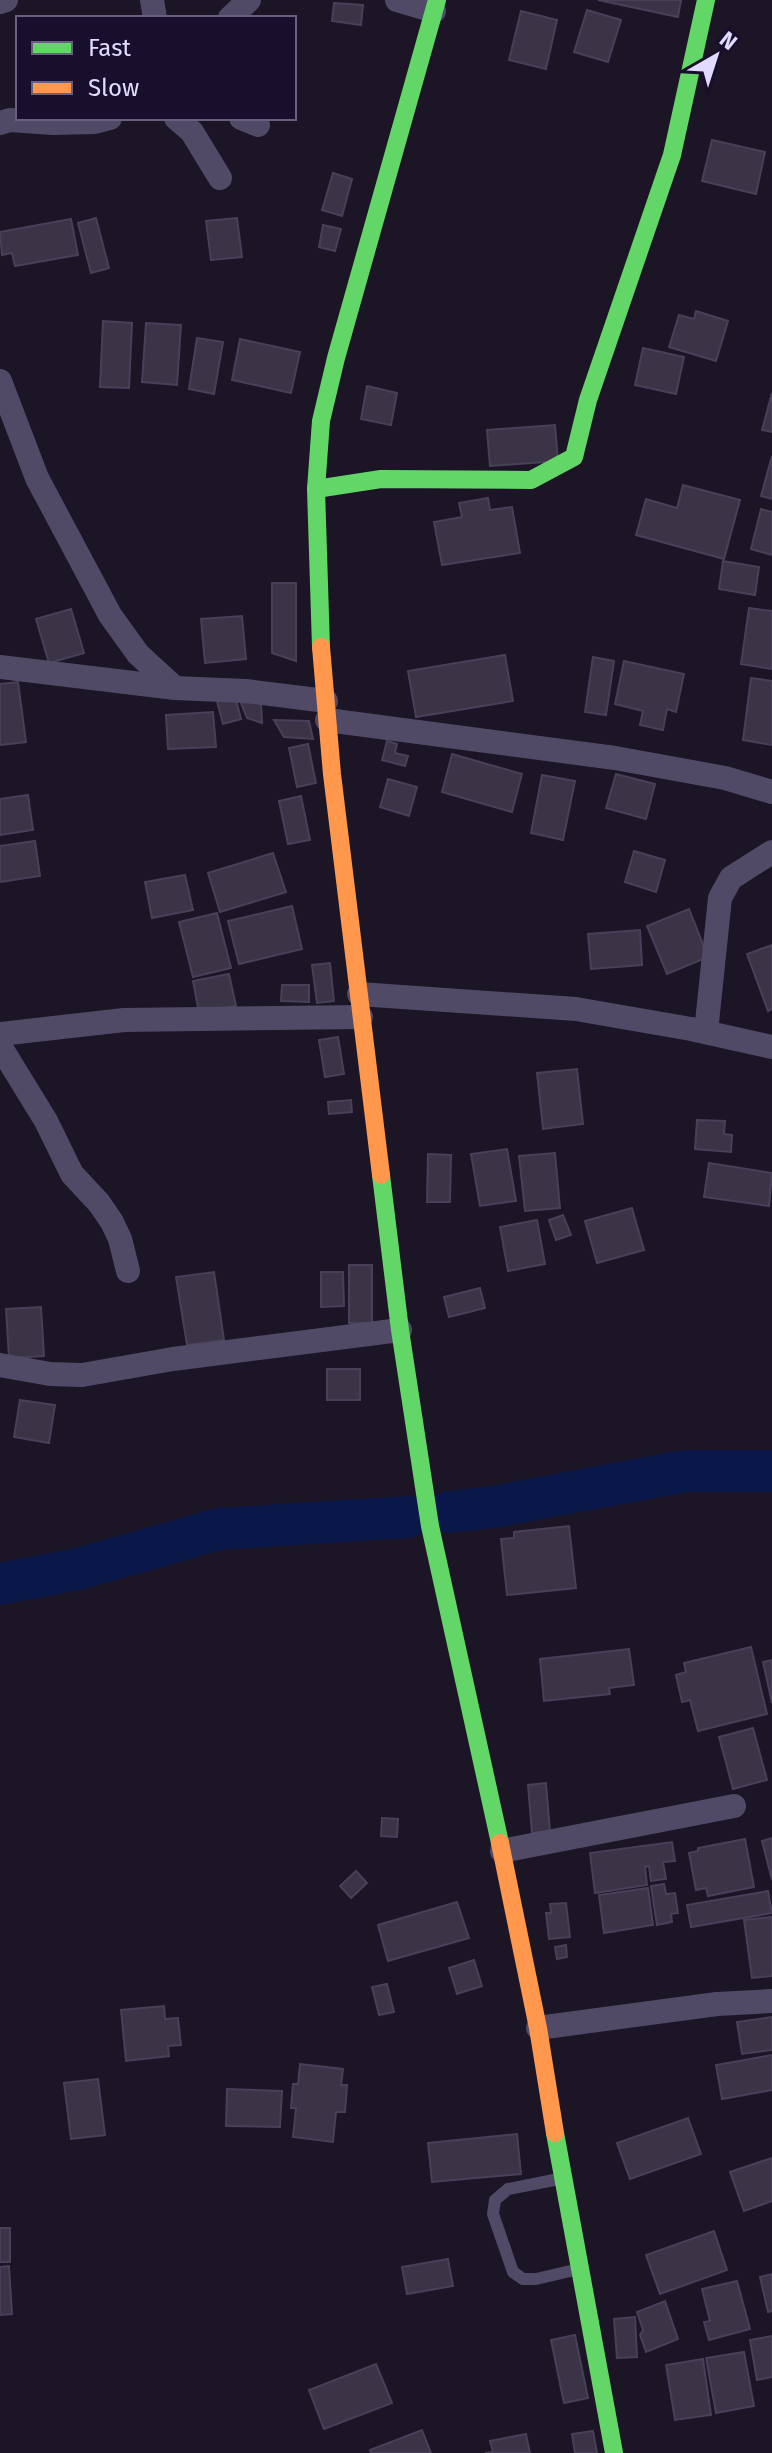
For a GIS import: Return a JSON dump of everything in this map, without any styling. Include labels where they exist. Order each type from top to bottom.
[{"type":"street","points":[[0,2],[6,0]]},
{"type":"street","points":[[232,16],[249,0]]},
{"type":"street","points":[[397,0],[436,5],[321,421],[316,489],[319,624],[360,1006],[400,1330],[430,1526],[538,2028],[614,2453]]},
{"type":"street","points":[[316,489],[381,479],[531,480],[574,457],[588,400],[672,155],[706,0]]},
{"type":"street","points":[[0,123],[10,120],[102,120]]},
{"type":"street","points":[[178,120],[192,132],[220,178]]},
{"type":"street","points":[[0,381],[37,478],[110,615],[138,654],[175,688]]},
{"type":"street","points":[[0,667],[175,688],[246,691],[327,710],[725,778],[772,792]]},
{"type":"street","points":[[706,1032],[720,898],[731,878],[772,852]]},
{"type":"street","points":[[0,1034],[124,1020],[360,1006],[576,1009],[772,1047]]},
{"type":"street","points":[[0,1046],[46,1121],[72,1174],[112,1222],[128,1271]]},
{"type":"street","points":[[0,1365],[50,1374],[82,1375],[173,1359],[400,1330]]},
{"type":"street","points":[[502,1851],[734,1806]]},
{"type":"street","points":[[538,2028],[717,2004],[772,2001]]},
{"type":"lane","points":[[563,2179],[508,2189],[495,2200],[493,2214],[513,2272],[523,2279],[536,2279],[580,2268]]},
{"type":"building","points":[[598,0],[681,0],[678,17]]},
{"type":"building","points":[[334,3],[363,5],[361,25],[332,21]]},
{"type":"building","points":[[587,10],[621,20],[608,62],[574,52]]},
{"type":"building","points":[[521,11],[557,20],[546,69],[509,60]]},
{"type":"building","points":[[712,140],[765,152],[756,194],[702,181]]},
{"type":"building","points":[[333,173],[352,179],[342,216],[322,210]]},
{"type":"building","points":[[96,218],[109,268],[91,273],[78,223]]},
{"type":"building","points":[[237,218],[242,257],[211,260],[206,221]]},
{"type":"building","points":[[71,219],[78,255],[15,266],[12,253],[2,255],[0,232]]},
{"type":"building","points":[[323,225],[341,229],[335,251],[319,247]]},
{"type":"building","points":[[696,311],[728,321],[716,361],[669,347],[679,315],[694,319]]},
{"type":"building","points":[[103,321],[132,323],[129,388],[100,387]]},
{"type":"building","points":[[146,323],[181,325],[177,385],[142,382]]},
{"type":"building","points":[[197,338],[223,342],[214,394],[189,389]]},
{"type":"building","points":[[240,339],[300,352],[291,393],[232,380]]},
{"type":"building","points":[[643,348],[684,357],[676,394],[635,385]]},
{"type":"building","points":[[367,386],[397,393],[391,425],[361,419]]},
{"type":"building","points":[[772,393],[772,432],[762,430]]},
{"type":"building","points":[[555,425],[558,461],[490,466],[487,430]]},
{"type":"building","points":[[772,456],[772,499],[761,496]]},
{"type":"building","points":[[683,485],[740,500],[724,559],[636,535],[646,499],[677,508]]},
{"type":"building","points":[[488,498],[490,510],[512,507],[520,553],[442,565],[434,522],[462,517],[459,503]]},
{"type":"building","points":[[761,509],[772,512],[772,555],[751,549]]},
{"type":"building","points":[[723,561],[759,567],[755,595],[719,589]]},
{"type":"building","points":[[272,583],[296,583],[296,661],[272,653]]},
{"type":"building","points":[[749,608],[772,611],[772,669],[741,664]]},
{"type":"building","points":[[71,609],[84,653],[49,663],[36,619]]},
{"type":"building","points":[[242,616],[246,659],[205,663],[201,619]]},
{"type":"building","points":[[505,655],[513,701],[416,717],[408,671]]},
{"type":"building","points":[[593,657],[614,661],[606,715],[585,712]]},
{"type":"building","points":[[624,661],[684,674],[676,712],[667,709],[663,730],[640,725],[643,711],[615,704]]},
{"type":"building","points":[[751,678],[772,681],[772,745],[743,740]]},
{"type":"building","points":[[18,682],[26,742],[0,745],[0,684]]},
{"type":"building","points":[[235,696],[241,719],[223,724],[217,701]]},
{"type":"building","points":[[261,702],[262,723],[247,718],[241,703]]},
{"type":"building","points":[[213,712],[216,747],[168,749],[166,715]]},
{"type":"building","points":[[274,720],[309,721],[313,739],[284,737]]},
{"type":"building","points":[[387,741],[397,744],[395,753],[408,756],[405,766],[382,760]]},
{"type":"building","points":[[308,744],[316,783],[297,787],[289,748]]},
{"type":"building","points":[[452,754],[522,774],[512,812],[442,792]]},
{"type":"building","points":[[616,774],[655,784],[646,819],[606,808]]},
{"type":"building","points":[[542,775],[575,781],[563,840],[531,833]]},
{"type":"building","points":[[388,779],[417,787],[409,816],[380,807]]},
{"type":"building","points":[[28,795],[33,830],[0,835],[0,799]]},
{"type":"building","points":[[301,796],[310,840],[288,844],[279,801]]},
{"type":"building","points":[[35,841],[40,876],[0,882],[0,846]]},
{"type":"building","points":[[634,851],[665,860],[656,892],[625,882]]},
{"type":"building","points":[[273,853],[286,892],[220,912],[208,873]]},
{"type":"building","points":[[185,875],[193,910],[152,918],[145,882]]},
{"type":"building","points":[[292,906],[302,949],[239,964],[228,921]]},
{"type":"building","points":[[689,909],[708,957],[667,974],[647,926]]},
{"type":"building","points":[[217,913],[231,968],[193,977],[179,922]]},
{"type":"building","points":[[640,930],[642,965],[591,969],[588,934]]},
{"type":"building","points":[[772,945],[772,1009],[768,1011],[747,954]]},
{"type":"building","points":[[330,963],[334,1001],[317,1003],[312,965]]},
{"type":"building","points":[[229,974],[236,1006],[199,1013],[193,981]]},
{"type":"building","points":[[282,985],[309,985],[309,1002],[281,1001]]},
{"type":"building","points":[[338,1037],[344,1074],[325,1077],[319,1040]]},
{"type":"building","points":[[577,1069],[583,1124],[543,1129],[537,1073]]},
{"type":"building","points":[[351,1100],[352,1112],[329,1114],[328,1102]]},
{"type":"building","points":[[697,1120],[725,1121],[724,1134],[732,1135],[731,1152],[695,1149]]},
{"type":"building","points":[[507,1149],[516,1201],[480,1206],[471,1154]]},
{"type":"building","points":[[555,1153],[560,1208],[525,1211],[519,1156]]},
{"type":"building","points":[[428,1154],[451,1155],[450,1202],[427,1202]]},
{"type":"building","points":[[709,1163],[772,1173],[769,1206],[704,1197]]},
{"type":"building","points":[[632,1208],[644,1250],[597,1263],[585,1221]]},
{"type":"building","points":[[563,1215],[571,1235],[556,1240],[549,1220]]},
{"type":"building","points":[[537,1220],[545,1264],[508,1271],[500,1227]]},
{"type":"building","points":[[349,1265],[372,1265],[372,1323],[349,1323]]},
{"type":"building","points":[[214,1272],[224,1340],[187,1345],[176,1277]]},
{"type":"building","points":[[321,1272],[343,1272],[344,1306],[321,1307]]},
{"type":"building","points":[[480,1288],[485,1308],[449,1317],[444,1297]]},
{"type":"building","points":[[41,1307],[44,1356],[9,1358],[6,1309]]},
{"type":"building","points":[[327,1369],[360,1369],[360,1400],[327,1400]]},
{"type":"building","points":[[20,1400],[55,1405],[49,1443],[14,1437]]},
{"type":"building","points":[[569,1526],[576,1588],[507,1595],[501,1539],[514,1538],[514,1532]]},
{"type":"building","points":[[751,1647],[767,1714],[698,1731],[690,1700],[682,1702],[676,1675],[686,1672],[684,1663]]},
{"type":"building","points":[[629,1649],[634,1685],[609,1688],[610,1694],[544,1701],[540,1659]]},
{"type":"building","points":[[772,1660],[772,1703],[763,1662]]},
{"type":"building","points":[[753,1728],[767,1780],[733,1789],[719,1737]]},
{"type":"building","points":[[546,1783],[550,1831],[532,1833],[528,1785]]},
{"type":"building","points":[[382,1818],[398,1819],[397,1837],[381,1836]]},
{"type":"building","points":[[772,1838],[772,1880],[762,1841]]},
{"type":"building","points":[[745,1839],[754,1887],[708,1896],[706,1888],[696,1890],[689,1853],[698,1851],[698,1848]]},
{"type":"building","points":[[672,1842],[675,1861],[663,1862],[666,1879],[651,1881],[649,1866],[645,1867],[647,1885],[595,1893],[590,1853]]},
{"type":"building","points":[[356,1871],[367,1883],[351,1898],[340,1886]]},
{"type":"building","points":[[664,1884],[666,1894],[675,1893],[678,1913],[671,1914],[672,1922],[657,1925],[651,1886]]},
{"type":"building","points":[[648,1888],[653,1925],[604,1933],[599,1895]]},
{"type":"building","points":[[768,1891],[772,1913],[691,1927],[687,1905]]},
{"type":"building","points":[[457,1902],[469,1938],[388,1961],[378,1925]]},
{"type":"building","points":[[566,1903],[570,1937],[549,1939],[546,1913],[551,1913],[550,1904]]},
{"type":"building","points":[[772,1917],[772,1976],[752,1978],[744,1920]]},
{"type":"building","points":[[566,1945],[567,1957],[557,1959],[555,1947]]},
{"type":"building","points":[[474,1960],[482,1986],[457,1994],[449,1968]]},
{"type":"building","points":[[387,1984],[394,2012],[379,2015],[372,1987]]},
{"type":"building","points":[[164,2006],[165,2019],[178,2018],[181,2045],[168,2046],[169,2056],[126,2061],[121,2010]]},
{"type":"building","points":[[772,2017],[772,2050],[742,2054],[737,2022]]},
{"type":"building","points":[[772,2055],[772,2090],[722,2099],[716,2065]]},
{"type":"building","points":[[300,2064],[343,2069],[341,2085],[347,2085],[345,2112],[336,2112],[333,2142],[293,2137],[296,2108],[291,2108],[293,2084],[298,2084]]},
{"type":"building","points":[[98,2079],[105,2135],[71,2139],[64,2083]]},
{"type":"building","points":[[227,2089],[282,2091],[280,2127],[226,2126]]},
{"type":"building","points":[[688,2118],[701,2154],[630,2179],[617,2143]]},
{"type":"building","points":[[517,2134],[521,2174],[432,2182],[428,2143]]},
{"type":"building","points":[[772,2158],[772,2201],[744,2211],[730,2172]]},
{"type":"building","points":[[0,2228],[10,2228],[10,2262],[0,2262]]},
{"type":"building","points":[[714,2231],[727,2270],[660,2294],[646,2255]]},
{"type":"building","points":[[448,2259],[453,2286],[407,2294],[402,2267]]},
{"type":"building","points":[[9,2266],[12,2314],[0,2315],[0,2267]]},
{"type":"building","points":[[772,2274],[772,2311],[768,2312],[760,2277]]},
{"type":"building","points":[[737,2281],[750,2329],[709,2340],[704,2322],[710,2321],[702,2289]]},
{"type":"building","points":[[665,2301],[678,2339],[646,2352],[637,2312]]},
{"type":"building","points":[[635,2317],[637,2357],[617,2358],[614,2319]]},
{"type":"building","points":[[575,2335],[588,2398],[564,2403],[551,2340]]},
{"type":"building","points":[[772,2336],[772,2377],[757,2380],[750,2340]]},
{"type":"building","points":[[744,2352],[754,2406],[716,2413],[706,2358]]},
{"type":"building","points":[[703,2359],[711,2415],[675,2420],[666,2365]]},
{"type":"building","points":[[376,2364],[392,2403],[324,2429],[309,2390]]},
{"type":"building","points":[[422,2430],[431,2453],[371,2453],[370,2450]]},
{"type":"building","points":[[593,2431],[597,2453],[575,2453],[572,2434]]},
{"type":"building","points":[[526,2434],[530,2453],[485,2453],[493,2452],[490,2441]]},
{"type":"waterway","points":[[449,1512],[493,1507],[685,1471],[772,1471]]},
{"type":"waterway","points":[[0,1584],[78,1569],[219,1529],[408,1517]]},
{"type":"traffic: fast","points":[[321,647],[316,489],[321,421],[437,0]]},
{"type":"traffic: fast","points":[[316,489],[381,479],[531,480],[574,457],[588,400],[672,155],[706,0]]},
{"type":"traffic: fast","points":[[381,1175],[400,1330],[430,1526],[500,1843]]},
{"type":"traffic: fast","points":[[555,2133],[614,2453]]},
{"type":"traffic: slow","points":[[321,647],[332,774],[381,1175]]},
{"type":"traffic: slow","points":[[500,1843],[538,2028],[555,2133]]}]
